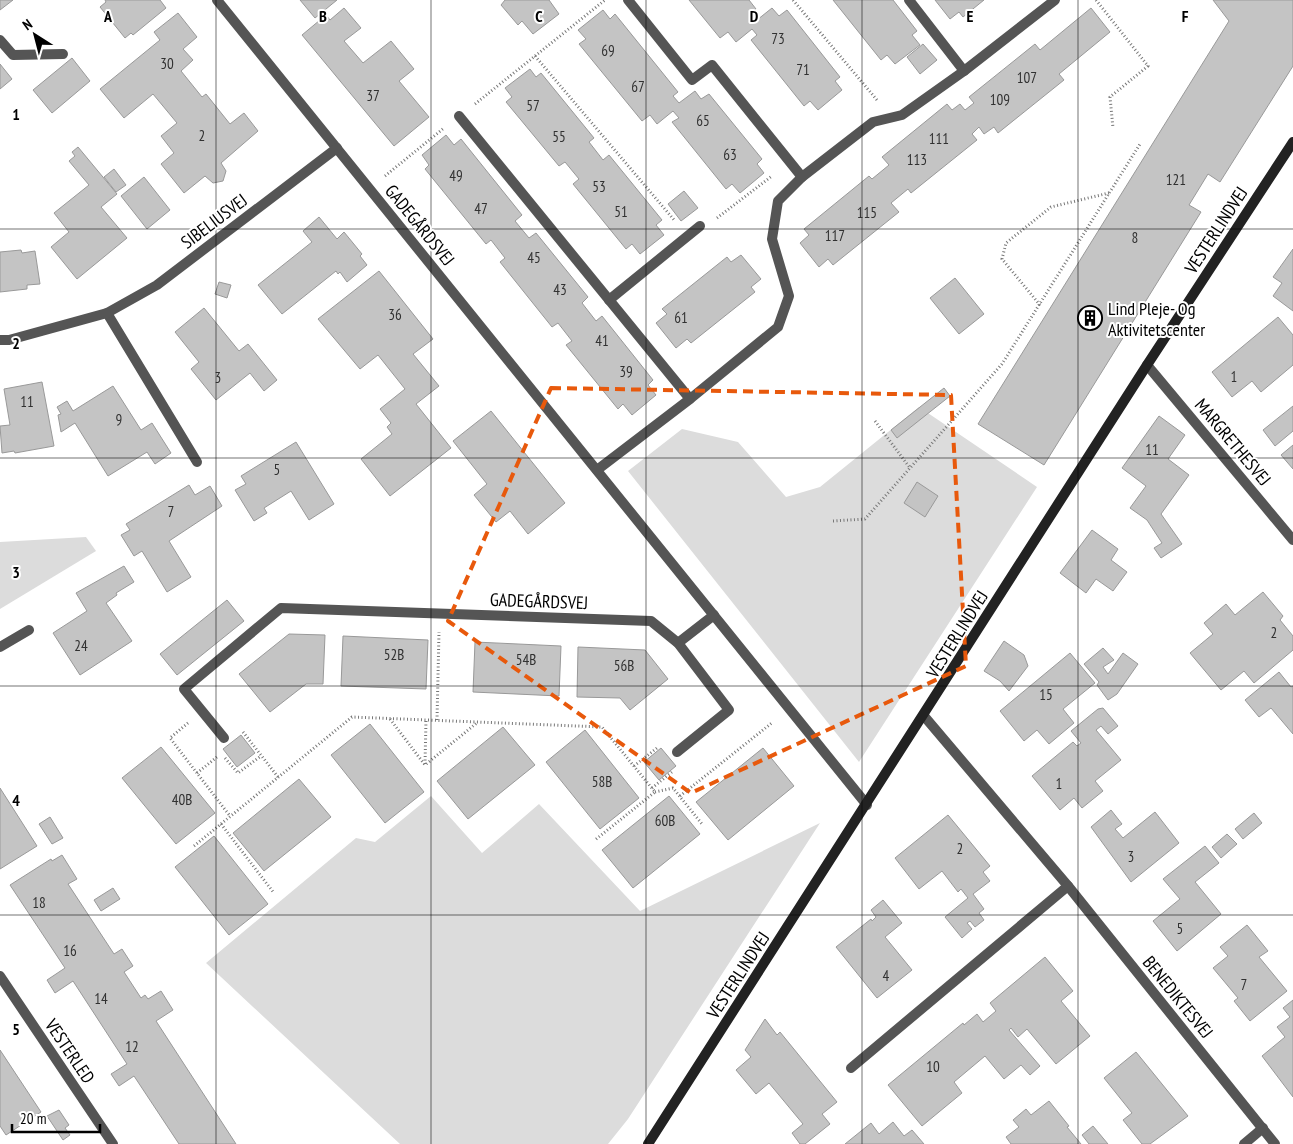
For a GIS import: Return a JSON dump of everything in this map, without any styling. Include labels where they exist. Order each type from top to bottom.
[{"type":"street","name":"GADEGÅRDSVEJ","points":[[217,0],[867,805]]},
{"type":"street","points":[[628,0],[692,80],[712,65],[802,177]]},
{"type":"street","points":[[909,0],[964,71]]},
{"type":"street","points":[[597,470],[690,399],[778,327],[789,296],[772,239],[778,201],[802,177],[873,122],[902,115],[964,71],[1055,0]]},
{"type":"street","points":[[0,40],[13,55],[63,54]]},
{"type":"street","points":[[459,116],[690,399]]},
{"type":"street","name":"VESTERLINDVEJ","points":[[648,1144],[867,805],[1147,365],[1293,142]]},
{"type":"street","name":"SIBELIUSVEJ","points":[[0,340],[10,340],[107,313],[157,285],[337,148]]},
{"type":"street","points":[[609,300],[686,235],[700,226]]},
{"type":"street","points":[[107,313],[197,462]]},
{"type":"street","name":"MARGRETHESVEJ","points":[[1147,365],[1293,540]]},
{"type":"street","name":"GADEGÅRDSVEJ","points":[[224,738],[184,689],[281,608],[651,621],[678,643],[729,710],[677,752]]},
{"type":"street","points":[[678,643],[714,615]]},
{"type":"street","points":[[0,647],[29,630]]},
{"type":"street","name":"BENEDIKTESVEJ","points":[[924,716],[1068,886],[1275,1144]]},
{"type":"street","points":[[851,1068],[1068,886]]},
{"type":"street","name":"VESTERLED","points":[[0,976],[110,1143]]},
{"type":"street","points":[[1244,1144],[1263,1128]]},
{"type":"path","points":[[369,188],[603,0]]},
{"type":"path","points":[[793,0],[892,117]]},
{"type":"path","points":[[1096,0],[1148,66],[1110,97],[1112,128]]},
{"type":"path","points":[[535,56],[686,235]]},
{"type":"path","points":[[833,521],[865,519],[1002,364],[1140,144]]},
{"type":"path","points":[[700,226],[723,216],[790,162]]},
{"type":"path","points":[[1040,304],[1002,260],[1006,243],[1051,207],[1109,193]]},
{"type":"path","points":[[875,421],[910,468]]},
{"type":"path","points":[[437,720],[439,614]]},
{"type":"path","points":[[680,796],[790,709]]},
{"type":"path","points":[[194,846],[352,717],[602,726],[655,792]]},
{"type":"path","points":[[389,719],[425,765]]},
{"type":"path","points":[[425,765],[426,720]]},
{"type":"path","points":[[425,765],[478,722]]},
{"type":"path","points":[[224,738],[240,727],[278,777]]},
{"type":"path","points":[[170,738],[230,816]]},
{"type":"path","points":[[221,753],[238,773],[261,756]]},
{"type":"path","points":[[595,840],[655,792],[673,788],[702,824]]},
{"type":"path","points":[[221,824],[274,893]]},
{"type":"highlighted area","points":[[551,388],[951,395],[966,666],[691,793],[448,621]]},
{"type":"shaded area","points":[[919,407],[1037,487],[859,762],[628,471],[682,429],[738,442],[786,497],[820,487]]},
{"type":"shaded area","points":[[86,537],[96,551],[0,609],[0,542]]},
{"type":"shaded area","points":[[431,796],[482,853],[539,804],[640,911],[820,823],[628,1119],[608,1144],[400,1144],[206,963],[356,838],[375,842]]},
{"type":"building","points":[[0,0],[13,0],[0,10]]},
{"type":"building","points":[[105,0],[160,0],[166,8],[133,35],[131,33],[125,38],[100,7],[106,2]]},
{"type":"building","points":[[300,0],[337,0],[315,18]]},
{"type":"building","points":[[505,0],[549,0],[559,14],[533,34],[522,21],[518,25],[501,5]]},
{"type":"building","points":[[689,0],[749,0],[756,9],[751,13],[757,20],[772,8],[779,16],[787,10],[840,77],[835,81],[842,90],[818,110],[810,101],[804,106],[751,40],[757,35],[752,29],[736,42],[728,32],[720,38]]},
{"type":"building","points":[[833,0],[893,0],[917,31],[912,35],[920,45],[895,64],[887,55],[881,60]]},
{"type":"building","points":[[935,0],[984,0],[963,17],[959,12],[950,19]]},
{"type":"building","name":"Lind Pleje- Og Aktivitetscenter","points":[[1213,0],[1293,0],[1293,66],[1220,182],[1208,174],[1189,205],[1201,212],[1044,465],[978,424],[1229,21]]},
{"type":"building","points":[[344,8],[361,28],[344,41],[363,63],[391,41],[414,69],[399,81],[429,117],[394,146],[302,35],[326,15],[330,20]]},
{"type":"building","points":[[1091,8],[1110,32],[1059,74],[1064,80],[998,133],[994,127],[984,134],[979,127],[972,134],[977,140],[911,193],[908,189],[891,203],[899,212],[833,265],[828,259],[819,267],[800,243],[809,235],[804,229],[869,176],[872,179],[889,165],[882,157],[947,104],[952,110],[960,104],[965,110],[974,103],[969,97],[1035,44],[1040,50]]},
{"type":"building","points":[[603,10],[610,19],[615,14],[678,92],[673,96],[679,103],[695,91],[701,99],[709,94],[762,159],[757,164],[764,173],[740,193],[732,184],[726,189],[672,122],[679,118],[673,111],[657,124],[650,115],[642,121],[579,44],[586,39],[578,30]]},
{"type":"building","points":[[178,13],[197,37],[183,49],[193,60],[181,71],[202,97],[206,94],[230,124],[244,113],[258,131],[221,163],[226,171],[223,181],[213,183],[205,176],[184,193],[161,164],[174,153],[161,136],[177,123],[153,94],[124,118],[100,89],[160,40],[154,32]]},
{"type":"building","points":[[923,44],[937,60],[920,74],[907,57]]},
{"type":"building","points":[[72,58],[90,81],[52,113],[33,90]]},
{"type":"building","points":[[0,64],[12,79],[0,89]]},
{"type":"building","points":[[530,69],[536,77],[541,73],[594,138],[589,142],[603,160],[609,155],[662,220],[656,225],[664,235],[640,254],[632,244],[626,249],[573,184],[579,179],[565,162],[559,166],[506,102],[512,97],[505,88]]},
{"type":"building","points":[[446,135],[454,145],[461,139],[522,215],[515,221],[529,238],[536,233],[588,297],[582,303],[596,321],[602,316],[653,380],[648,385],[656,395],[632,415],[623,404],[618,409],[566,345],[572,341],[558,323],[552,327],[500,262],[505,258],[491,240],[486,244],[425,169],[429,165],[422,155]]},
{"type":"building","points":[[78,147],[117,194],[101,207],[127,238],[77,279],[51,247],[69,232],[54,213],[89,185],[69,161],[75,156],[72,152]]},
{"type":"building","points":[[114,169],[126,185],[116,192],[104,177]]},
{"type":"building","points":[[144,177],[170,210],[147,229],[121,196]]},
{"type":"building","points":[[684,191],[698,208],[681,221],[668,204]]},
{"type":"building","points":[[319,217],[337,239],[344,232],[362,254],[360,256],[367,265],[347,282],[340,272],[338,274],[336,271],[282,314],[258,285],[312,242],[303,231]]},
{"type":"building","points":[[1293,249],[1293,311],[1273,296],[1282,283],[1273,277]]},
{"type":"building","points":[[21,250],[22,253],[35,251],[40,284],[27,285],[27,289],[0,292],[0,252]]},
{"type":"building","points":[[741,255],[761,279],[751,287],[755,292],[691,343],[687,339],[676,348],[656,323],[667,314],[662,309],[727,257],[731,262]]},
{"type":"building","points":[[379,271],[433,339],[413,354],[439,386],[416,404],[451,448],[390,496],[361,459],[392,434],[387,427],[391,423],[380,409],[405,389],[378,355],[360,369],[318,319]]},
{"type":"building","points":[[955,278],[984,314],[959,334],[930,298]]},
{"type":"building","points":[[219,282],[231,285],[227,298],[215,294]]},
{"type":"building","points":[[204,308],[239,351],[248,344],[277,380],[264,391],[250,373],[216,400],[191,369],[199,362],[175,332]]},
{"type":"building","points":[[1278,317],[1293,335],[1293,365],[1261,392],[1252,381],[1232,397],[1212,372]]},
{"type":"building","points":[[42,382],[54,446],[15,453],[14,451],[2,453],[0,426],[10,425],[4,389]]},
{"type":"building","points":[[113,386],[141,430],[152,423],[171,453],[155,464],[147,452],[108,476],[75,423],[61,432],[58,415],[61,414],[57,407],[67,401],[73,411]]},
{"type":"building","points":[[944,388],[950,396],[897,438],[891,430]]},
{"type":"building","points":[[1293,406],[1293,431],[1275,446],[1263,430]]},
{"type":"building","points":[[491,411],[565,503],[528,534],[510,511],[496,522],[474,495],[487,484],[453,441]]},
{"type":"building","points":[[1159,416],[1185,435],[1168,459],[1189,475],[1161,514],[1182,544],[1161,558],[1154,548],[1162,543],[1147,520],[1130,508],[1146,486],[1122,468]]},
{"type":"building","points":[[296,442],[334,504],[309,520],[291,491],[264,508],[267,513],[254,521],[235,490],[246,484],[241,476]]},
{"type":"building","points":[[1293,445],[1293,469],[1281,455]]},
{"type":"building","points":[[917,482],[938,496],[925,517],[904,503]]},
{"type":"building","points":[[189,485],[195,495],[210,486],[222,506],[169,541],[191,577],[167,592],[142,551],[134,556],[121,535],[130,530],[126,524]]},
{"type":"building","points":[[1092,530],[1118,549],[1111,560],[1127,572],[1113,591],[1096,579],[1086,593],[1060,573]]},
{"type":"building","points":[[124,566],[134,582],[116,593],[117,595],[106,603],[132,641],[80,675],[53,633],[87,611],[76,593]]},
{"type":"building","points":[[1263,592],[1283,616],[1280,620],[1293,636],[1293,650],[1254,683],[1244,671],[1221,690],[1190,653],[1213,634],[1204,623],[1226,604],[1235,615]]},
{"type":"building","points":[[227,600],[244,621],[177,675],[160,654]]},
{"type":"building","points":[[289,634],[325,635],[323,684],[306,684],[270,712],[239,674]]},
{"type":"building","points":[[343,636],[428,640],[426,689],[341,686]]},
{"type":"building","points":[[1004,641],[1024,655],[1028,666],[1009,691],[1000,681],[984,671]]},
{"type":"building","points":[[475,642],[561,646],[559,696],[473,692]]},
{"type":"building","points":[[578,647],[645,650],[668,679],[630,710],[620,698],[577,697]]},
{"type":"building","points":[[1103,648],[1114,660],[1103,667],[1108,674],[1123,653],[1138,664],[1117,694],[1108,700],[1097,685],[1099,682],[1084,664]]},
{"type":"building","points":[[1070,653],[1095,683],[1063,709],[1074,723],[1049,744],[1037,730],[1024,741],[1000,711]]},
{"type":"building","points":[[1279,672],[1291,687],[1293,686],[1293,734],[1271,708],[1259,717],[1245,700]]},
{"type":"building","points":[[1103,708],[1118,726],[1108,734],[1101,726],[1096,730],[1121,760],[1095,781],[1103,791],[1082,808],[1074,798],[1060,810],[1032,776],[1073,742],[1077,746],[1081,743],[1071,731],[1098,709]]},
{"type":"building","points":[[370,724],[424,792],[385,823],[331,755]]},
{"type":"building","points":[[503,727],[535,765],[468,819],[437,781]]},
{"type":"building","points":[[585,730],[639,798],[600,829],[546,762]]},
{"type":"building","points":[[241,735],[255,753],[237,767],[223,749]]},
{"type":"building","points":[[161,747],[215,813],[176,844],[122,778]]},
{"type":"building","points":[[661,748],[676,766],[659,780],[644,762]]},
{"type":"building","points":[[763,748],[794,786],[728,840],[696,802]]},
{"type":"building","points":[[299,779],[331,817],[264,871],[233,833]]},
{"type":"building","points":[[0,788],[37,846],[0,869]]},
{"type":"building","points":[[669,796],[700,834],[633,888],[602,850]]},
{"type":"building","points":[[1111,810],[1122,824],[1115,829],[1123,838],[1155,812],[1179,843],[1131,882],[1091,827]]},
{"type":"building","points":[[1254,813],[1262,823],[1243,839],[1235,829]]},
{"type":"building","points":[[948,815],[990,866],[983,872],[990,881],[973,894],[984,909],[979,913],[984,920],[975,927],[970,921],[967,923],[972,929],[962,938],[945,917],[968,898],[961,889],[958,892],[942,871],[919,889],[895,858]]},
{"type":"building","points":[[50,817],[63,838],[52,844],[39,824]]},
{"type":"building","points":[[1227,834],[1237,844],[1221,858],[1212,847]]},
{"type":"building","points":[[214,836],[268,904],[229,935],[175,867]]},
{"type":"building","points":[[1205,846],[1219,863],[1195,882],[1221,914],[1177,951],[1153,921],[1180,899],[1163,879]]},
{"type":"building","points":[[62,855],[77,879],[68,884],[114,954],[122,949],[133,966],[124,972],[141,998],[145,995],[148,999],[161,991],[173,1010],[156,1021],[236,1144],[179,1144],[134,1076],[119,1086],[111,1074],[127,1064],[73,981],[55,993],[47,980],[65,968],[10,885],[51,859],[52,861]]},
{"type":"building","points":[[113,888],[120,899],[101,911],[94,900]]},
{"type":"building","points":[[883,900],[902,923],[885,937],[912,970],[877,998],[836,947],[876,917],[871,910]]},
{"type":"building","points":[[1247,925],[1268,951],[1259,957],[1287,991],[1250,1021],[1234,1001],[1238,998],[1213,968],[1228,956],[1220,947]]},
{"type":"building","points":[[1045,957],[1073,991],[1061,1001],[1090,1036],[1056,1064],[1027,1029],[1018,1037],[1011,1028],[1009,1030],[1040,1066],[1030,1075],[1021,1065],[1004,1079],[985,1056],[954,1082],[962,1093],[922,1126],[888,1085],[963,1023],[964,1025],[977,1014],[983,1022],[996,1011],[990,1003]]},
{"type":"building","points":[[1293,1000],[1293,1097],[1262,1056],[1285,1037],[1277,1027],[1290,1017],[1283,1008]]},
{"type":"building","points":[[765,1019],[777,1035],[780,1032],[837,1102],[822,1114],[830,1124],[805,1144],[800,1144],[792,1133],[803,1124],[769,1083],[756,1094],[736,1070],[751,1057],[745,1050]]},
{"type":"building","points":[[0,1050],[41,1112],[6,1135],[0,1126]]},
{"type":"building","points":[[1136,1052],[1188,1116],[1150,1144],[1142,1144],[1123,1120],[1132,1113],[1104,1078]]},
{"type":"building","points":[[1049,1101],[1081,1144],[1011,1144],[1006,1137],[1019,1127],[1013,1120],[1026,1109],[1031,1115]]},
{"type":"building","points":[[59,1110],[69,1125],[65,1128],[70,1135],[63,1140],[47,1116]]},
{"type":"building","points":[[893,1122],[904,1136],[912,1130],[924,1144],[845,1144],[871,1123],[879,1134]]},
{"type":"building","points":[[1093,1126],[1108,1144],[1089,1144],[1082,1135]]},
{"type":"place","name":"Lind Pleje- Og Aktivitetscenter","points":[[1090,318]]}]
